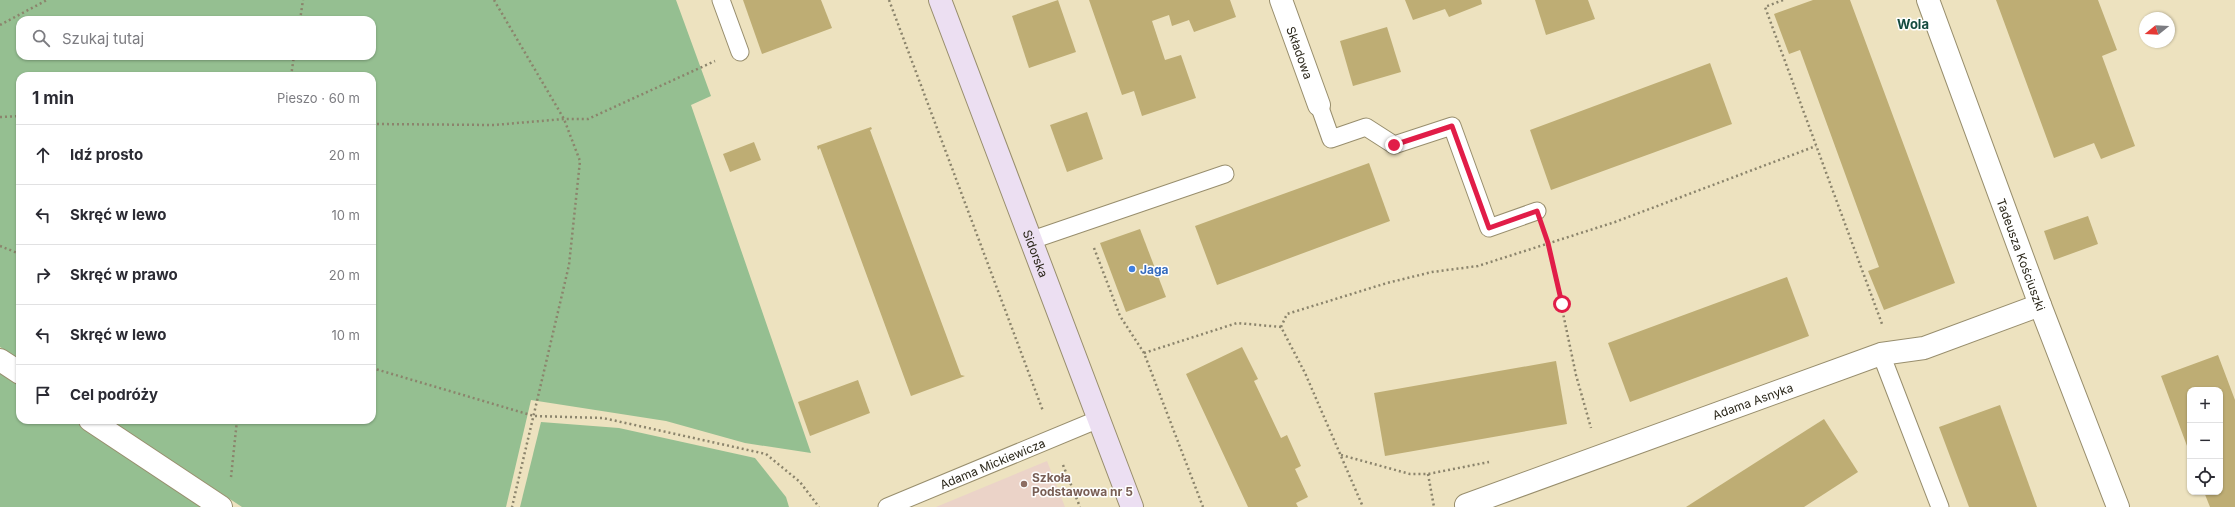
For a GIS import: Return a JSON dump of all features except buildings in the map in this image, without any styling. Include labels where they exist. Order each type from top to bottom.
[{"type":"street","name":"Sidorska","points":[[940,0],[1132,507]]},
{"type":"street","name":"Składowa","points":[[1282,0],[1319,105]]},
{"type":"street","name":"Tadeusza Kościuszki","points":[[1928,0],[2040,305],[2118,507]]},
{"type":"street","name":"Adama Asnyka","points":[[1466,505],[1881,354],[1924,348],[2040,305]]},
{"type":"street","points":[[0,360],[16,370]]},
{"type":"street","points":[[96,424],[221,507]]},
{"type":"lane","points":[[721,0],[740,52]]},
{"type":"lane","points":[[1319,105],[1331,139],[1366,127],[1394,145],[1452,126],[1489,228],[1537,211]]},
{"type":"lane","points":[[1032,240],[1225,174]]},
{"type":"lane","points":[[1881,354],[1940,507]]},
{"type":"lane","name":"Adama Mickiewicza","points":[[887,507],[1098,419]]},
{"type":"path","points":[[17,16],[47,0]]},
{"type":"path","points":[[301,16],[303,0]]},
{"type":"path","points":[[494,0],[564,119],[580,161],[569,265],[512,507]]},
{"type":"path","points":[[889,0],[1080,507]]},
{"type":"path","points":[[1783,0],[1765,7],[1885,330]]},
{"type":"path","points":[[0,25],[16,16]]},
{"type":"path","points":[[376,124],[494,125],[564,119],[588,119],[697,68],[740,52]]},
{"type":"path","points":[[292,72],[293,60]]},
{"type":"path","points":[[0,118],[16,116]]},
{"type":"path","points":[[1363,507],[1305,373],[1282,327],[1287,314],[1387,283],[1432,272],[1478,266],[1615,222],[1816,146]]},
{"type":"path","points":[[1537,211],[1548,243],[1576,375],[1592,431]]},
{"type":"path","points":[[1084,222],[1120,316],[1144,353],[1203,507]]},
{"type":"path","points":[[0,246],[16,252]]},
{"type":"path","points":[[1144,353],[1237,323],[1282,327]]},
{"type":"path","points":[[376,369],[534,416],[603,418],[766,454],[800,482],[819,507]]},
{"type":"path","points":[[229,485],[236,424]]},
{"type":"path","points":[[1428,474],[1434,507]]},
{"type":"shaded area","name":"Szkoła Podstawowa nr 5","points":[[1047,461],[1065,507],[936,507]]},
{"type":"green space","points":[[0,0],[676,0],[711,96],[691,105],[811,453],[745,443],[666,421],[531,400],[506,507],[242,507],[116,424],[376,424],[376,72],[16,72],[16,357],[0,347]]},
{"type":"green space","points":[[0,371],[16,381],[16,424],[81,424],[206,507],[0,507]]},
{"type":"green space","points":[[541,422],[619,428],[755,458],[786,497],[789,507],[520,507]]},
{"type":"place","name":"Jaga","points":[[1132,269]]},
{"type":"place","name":"Szkoła Podstawowa nr 5","points":[[1024,484]]},
{"type":"district","name":"Wola","points":[[1913,24]]},
{"type":"route","points":[[1394,145],[1452,126],[1489,228],[1537,211],[1548,243],[1562,304]]}]
